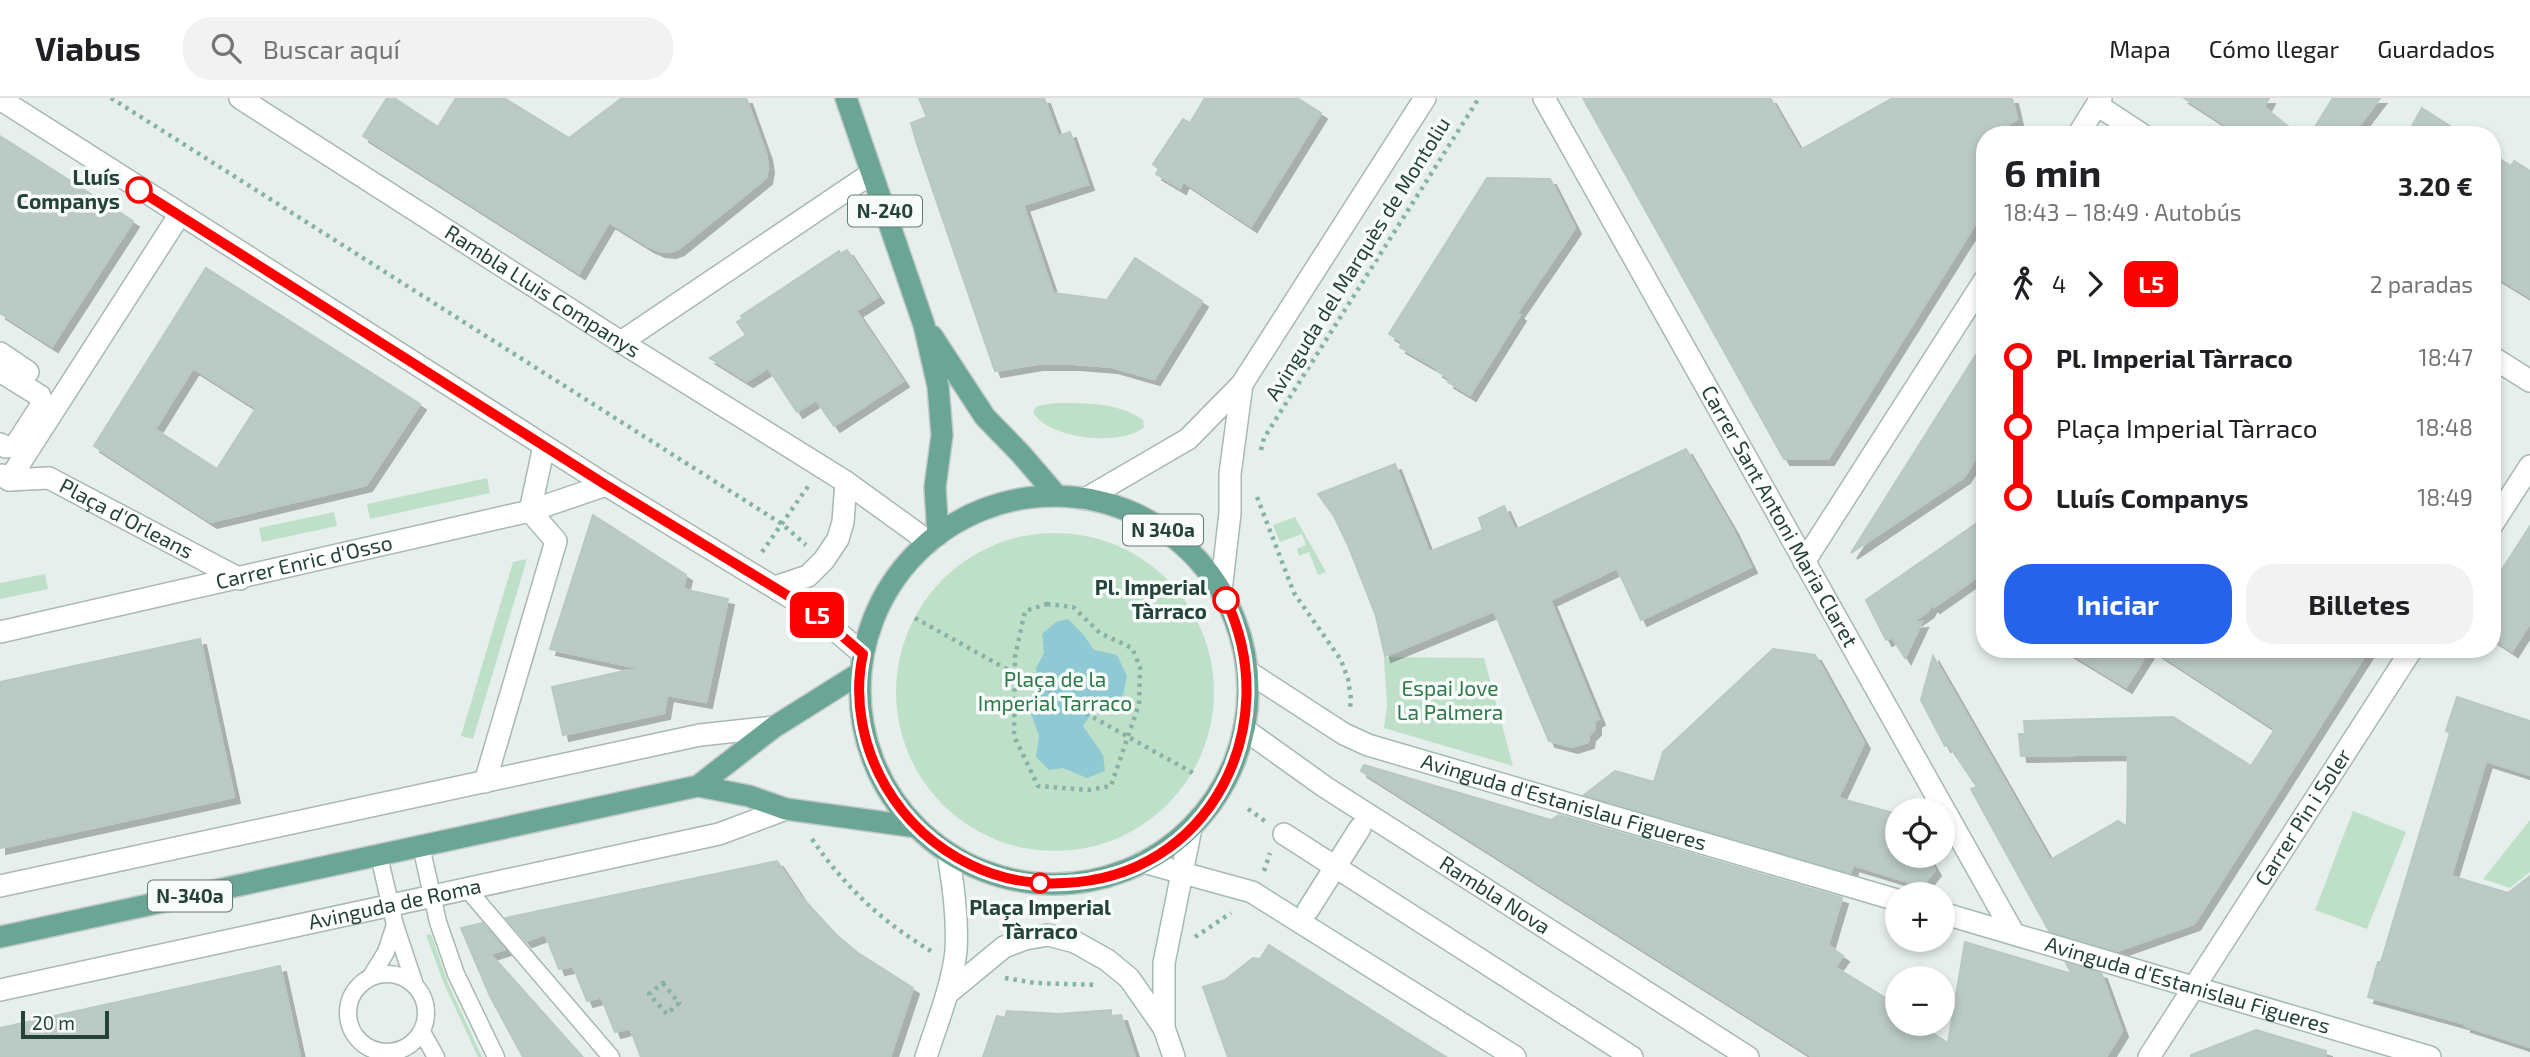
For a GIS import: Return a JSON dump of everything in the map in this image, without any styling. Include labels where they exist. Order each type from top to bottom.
[{"type":"main road","name":"N-240","points":[[846,98],[924,325],[938,386],[942,435],[935,487],[934,538]]},
{"type":"main road","name":"N-240","points":[[924,325],[985,417],[1057,496]]},
{"type":"main road","name":"N 340a","points":[[1057,496],[1084,499],[1131,512],[1163,530],[1191,553],[1221,591],[1235,619],[1247,671],[1248,700],[1239,751],[1226,781],[1191,828],[1168,847],[1143,862],[1110,876],[1091,880],[1040,883],[998,876],[948,853],[917,827],[890,794],[871,756],[861,716],[862,663],[871,625],[883,598],[907,564],[934,538],[962,520],[988,508],[1015,501],[1057,496]]},
{"type":"main road","name":"Avinguda de Roma","points":[[698,786],[862,663]]},
{"type":"main road","name":"Avinguda de Roma","points":[[0,937],[698,786],[749,796],[786,809],[917,827]]},
{"type":"street","name":"Rambla Lluis Companys","points":[[240,98],[934,538]]},
{"type":"street","points":[[1084,499],[1188,439],[1242,384],[1424,98]]},
{"type":"street","name":"Carrer Sant Antoni Maria Claret","points":[[1544,98],[2014,934]]},
{"type":"street","points":[[0,99],[544,446],[813,611],[862,663]]},
{"type":"street","points":[[2084,126],[2099,102],[2131,126]]},
{"type":"street","points":[[621,342],[872,173]]},
{"type":"street","name":"Plaça d'Orleans","points":[[5,477],[64,398],[180,214]]},
{"type":"street","points":[[1804,562],[1976,293]]},
{"type":"street","points":[[0,353],[64,398]]},
{"type":"street","points":[[2501,363],[2530,381]]},
{"type":"street","points":[[0,370],[40,396],[41,406],[15,446],[6,447],[0,444]]},
{"type":"street","points":[[1221,591],[1230,513],[1230,474],[1242,384]]},
{"type":"street","points":[[485,782],[556,541],[530,512],[544,446]]},
{"type":"street","points":[[2501,511],[2530,466]]},
{"type":"street","name":"Plaça d'Orleans","points":[[5,477],[49,478],[240,579]]},
{"type":"street","points":[[775,587],[808,576],[824,560],[838,539],[844,522],[846,482]]},
{"type":"street","name":"Carrer Enric d'Osso","points":[[0,632],[530,512],[606,485]]},
{"type":"street","name":"Carrer Pin i Soler","points":[[2149,1057],[2406,658]]},
{"type":"street","name":"Avinguda d'Estanislau Figueres","points":[[1247,671],[1344,734],[1368,745],[1885,896]]},
{"type":"street","name":"Avinguda de Roma","points":[[0,886],[701,735],[774,727]]},
{"type":"street","name":"Rambla Nova","points":[[1244,729],[1325,787],[1748,1057]]},
{"type":"street","name":"Avinguda de Roma","points":[[0,990],[393,915],[433,897],[719,834],[786,809]]},
{"type":"street","points":[[1164,1028],[1164,964],[1191,828]]},
{"type":"street","points":[[1308,909],[1360,828]]},
{"type":"street","points":[[1274,835],[1335,867],[1632,1057]]},
{"type":"street","points":[[926,1057],[947,994],[956,951],[955,894],[948,853]]},
{"type":"street","points":[[1143,862],[1252,892],[1515,1057]]},
{"type":"street","name":"Avinguda d'Estanislau Figueres","points":[[1955,917],[2430,1057]]},
{"type":"street","points":[[947,994],[1004,947],[1025,939],[1048,935],[1075,942],[1107,960],[1129,978],[1164,1028],[1174,1057]]},
{"type":"lane","points":[[421,846],[438,922],[456,974],[496,1057]]},
{"type":"lane","points":[[379,856],[393,915],[415,985],[426,1006],[426,1018],[422,1031],[414,1042],[391,1055],[364,1045],[349,1023],[348,1009],[352,996],[360,985],[381,975],[405,978],[415,985]]},
{"type":"lane","points":[[468,890],[611,1057]]},
{"type":"lane","points":[[370,978],[386,952],[393,915]]},
{"type":"lane","points":[[422,1031],[436,1057]]},
{"type":"path","points":[[111,98],[782,524],[808,547]]},
{"type":"path","name":"Avinguda del Marquès de Montoliu","points":[[1264,438],[1479,98]]},
{"type":"path","points":[[761,553],[821,467]]},
{"type":"path","points":[[1255,490],[1294,593],[1342,660],[1350,689],[1349,715]]},
{"type":"path","points":[[1047,604],[1073,607],[1100,634],[1132,648],[1140,667],[1139,704],[1129,736],[1111,786],[1088,790],[1038,786],[1014,736],[1015,657],[1025,611],[1047,604]]},
{"type":"path","points":[[915,618],[1193,773]]},
{"type":"path","points":[[786,809],[807,831],[832,868],[867,906],[901,933],[937,955]]},
{"type":"path","points":[[1248,809],[1274,835],[1268,863],[1260,881]]},
{"type":"path","points":[[1185,944],[1236,909]]},
{"type":"path","points":[[1001,977],[1035,983],[1102,984]]},
{"type":"path","points":[[663,983],[679,1003],[667,1014],[649,994],[663,983]]},
{"type":"green space","points":[[1055,403],[1112,407],[1143,420],[1144,427],[1119,437],[1068,434],[1053,429],[1033,412],[1037,406]]},
{"type":"green space","points":[[487,478],[490,493],[370,519],[367,504]]},
{"type":"green space","points":[[334,512],[337,526],[262,542],[259,528]]},
{"type":"green space","points":[[1295,517],[1326,572],[1318,575],[1309,552],[1299,556],[1297,549],[1306,545],[1302,534],[1280,542],[1273,525]]},
{"type":"green space","name":"Plaça de la Imperial Tarraco","points":[[1055,533],[1086,536],[1116,545],[1156,569],[1178,591],[1202,631],[1211,661],[1214,692],[1211,723],[1202,753],[1178,793],[1156,815],[1116,839],[1086,848],[1055,851],[1024,848],[994,839],[954,815],[932,793],[908,753],[899,723],[896,692],[899,661],[908,631],[932,591],[954,569],[994,545],[1024,536]]},
{"type":"green space","points":[[527,559],[473,739],[461,736],[513,562]]},
{"type":"green space","points":[[45,574],[48,589],[0,599],[0,583]]},
{"type":"green space","name":"Espai Jove La Palmera","points":[[1384,657],[1484,658],[1513,766],[1384,728],[1387,705]]},
{"type":"green space","points":[[2353,811],[2406,832],[2367,929],[2315,910]]},
{"type":"green space","points":[[2530,820],[2530,872],[2510,888],[2483,879]]},
{"type":"green space","points":[[431,934],[448,983],[482,1057],[478,1057],[444,984],[426,935]]},
{"type":"water","points":[[1068,619],[1094,650],[1117,655],[1127,676],[1123,695],[1094,710],[1083,726],[1103,755],[1105,771],[1087,778],[1063,768],[1049,770],[1036,757],[1039,736],[1027,702],[1038,689],[1036,668],[1044,653],[1042,634],[1056,622]]},
{"type":"building","points":[[387,98],[394,98],[438,127],[456,98],[504,98],[569,138],[622,98],[746,98],[766,154],[766,178],[678,249],[670,252],[648,246],[609,222],[579,273],[363,136]]},
{"type":"building","points":[[919,98],[1044,98],[1058,136],[1070,132],[1088,184],[1023,205],[1053,293],[1107,300],[1135,258],[1202,301],[1154,379],[1112,367],[1074,364],[1037,364],[995,371],[911,123],[927,117]]},
{"type":"building","points":[[1205,98],[1297,98],[1321,113],[1251,226],[1183,181],[1180,188],[1156,174],[1159,169],[1153,164],[1183,119],[1190,123]]},
{"type":"building","points":[[1583,98],[1770,98],[1800,150],[1893,98],[2012,98],[2017,119],[2006,126],[1976,126],[1976,223],[1828,459],[1784,459]]},
{"type":"building","points":[[2184,98],[2269,98],[2264,107],[2288,126],[2227,126]]},
{"type":"building","points":[[2333,98],[2380,98],[2359,126],[2316,126]]},
{"type":"building","points":[[2422,108],[2450,126],[2412,126]]},
{"type":"building","points":[[0,136],[133,221],[52,346],[0,313]]},
{"type":"building","points":[[2501,160],[2511,166],[2514,161],[2530,171],[2530,297],[2501,279]]},
{"type":"building","points":[[1487,178],[1550,179],[1575,228],[1517,313],[1520,315],[1470,395],[1448,382],[1450,379],[1437,371],[1438,369],[1400,347],[1402,342],[1389,334]]},
{"type":"building","points":[[847,250],[878,297],[856,311],[903,381],[834,426],[816,400],[797,412],[768,368],[747,381],[710,358],[746,335],[737,322],[743,318],[741,316],[839,251],[840,254]]},
{"type":"building","points":[[206,268],[420,404],[366,485],[211,522],[94,446]],"holes":[[[193,368],[256,408],[217,469],[155,429]]]},
{"type":"building","points":[[1976,355],[1976,458],[1964,477],[1851,553]]},
{"type":"building","points":[[1686,449],[1732,528],[1751,567],[1641,620],[1617,568],[1550,600],[1599,719],[1595,721],[1595,729],[1589,735],[1588,742],[1572,747],[1549,741],[1494,611],[1385,656],[1376,616],[1348,545],[1334,516],[1318,494],[1395,464],[1429,552],[1483,530],[1479,518],[1504,506],[1515,530]]},
{"type":"building","points":[[593,515],[686,575],[683,589],[728,599],[706,702],[667,695],[664,713],[563,735],[552,687],[638,668],[550,649]]},
{"type":"building","points":[[1976,524],[1976,578],[1934,607],[1931,605],[1928,611],[1911,623],[1922,622],[1905,658],[1892,637],[1886,640],[1866,600]]},
{"type":"building","points":[[2530,526],[2530,623],[2512,651],[2501,644],[2501,571]]},
{"type":"building","points":[[200,639],[234,797],[0,848],[0,682]]},
{"type":"building","points":[[1773,649],[1815,655],[1864,743],[1838,798],[1885,811],[1885,868],[1935,870],[1925,882],[1909,882],[1853,865],[1850,873],[1584,795],[1615,771],[1654,782],[1663,752]]},
{"type":"building","points":[[1933,656],[2050,860],[2118,821],[2127,827],[2128,754],[2021,756],[2019,734],[2025,734],[2024,721],[2173,717],[2251,766],[2275,729],[2166,658],[2363,658],[2194,924],[2117,951],[2049,931],[1971,789],[1977,787],[1948,744],[1945,746],[1921,700]]},
{"type":"building","points":[[2079,658],[2144,658],[2126,687]]},
{"type":"building","points":[[2457,697],[2530,721],[2530,775],[2486,761],[2451,876],[2508,893],[2530,876],[2530,1047],[2465,1026],[2466,1024],[2368,997],[2450,733],[2446,731]]},
{"type":"building","points":[[1364,765],[1551,820],[1559,815],[1842,898],[1828,945],[1843,956],[1835,967],[1885,998],[1885,1036],[1937,1036],[1948,1043],[1949,1036],[1955,1036],[1955,1001],[1965,942],[2072,974],[2066,963],[2101,973],[2122,1031],[2106,1057],[1813,1057],[1361,771]]},
{"type":"building","points":[[777,861],[801,897],[835,934],[858,953],[913,988],[890,1057],[641,1057],[630,1028],[615,1032],[601,997],[587,1001],[573,966],[559,969],[545,934],[526,941],[506,918]]},
{"type":"building","points":[[482,923],[505,949],[490,954],[582,1057],[523,1057],[490,996],[461,928]]},
{"type":"building","points":[[1269,945],[1446,1057],[1228,1057],[1203,987],[1225,980],[1253,958],[1260,959]]},
{"type":"building","points":[[280,966],[300,1057],[0,1057],[0,1028]]},
{"type":"building","points":[[1111,1010],[1111,1016],[1121,1015],[1135,1057],[983,1057],[997,1016],[1005,1018],[1007,1011],[1058,1014]]},
{"type":"building","points":[[2256,1030],[2326,1051],[2325,1057],[2191,1057]]},
{"type":"bus line","name":"L5","points":[[139,190],[606,485],[813,611],[863,654],[860,673],[861,716],[871,756],[890,794],[907,817],[932,841],[957,859],[977,868],[1029,882],[1083,882],[1132,868],[1156,855],[1191,828],[1216,797],[1231,771],[1239,751],[1247,715],[1246,660],[1235,619],[1226,600]]},
{"type":"place","name":"Lluís Companys","points":[[139,190]]},
{"type":"place","name":"Pl. Imperial Tàrraco","points":[[1226,600]]},
{"type":"place","name":"Plaça Imperial Tàrraco","points":[[1040,883]]}]
